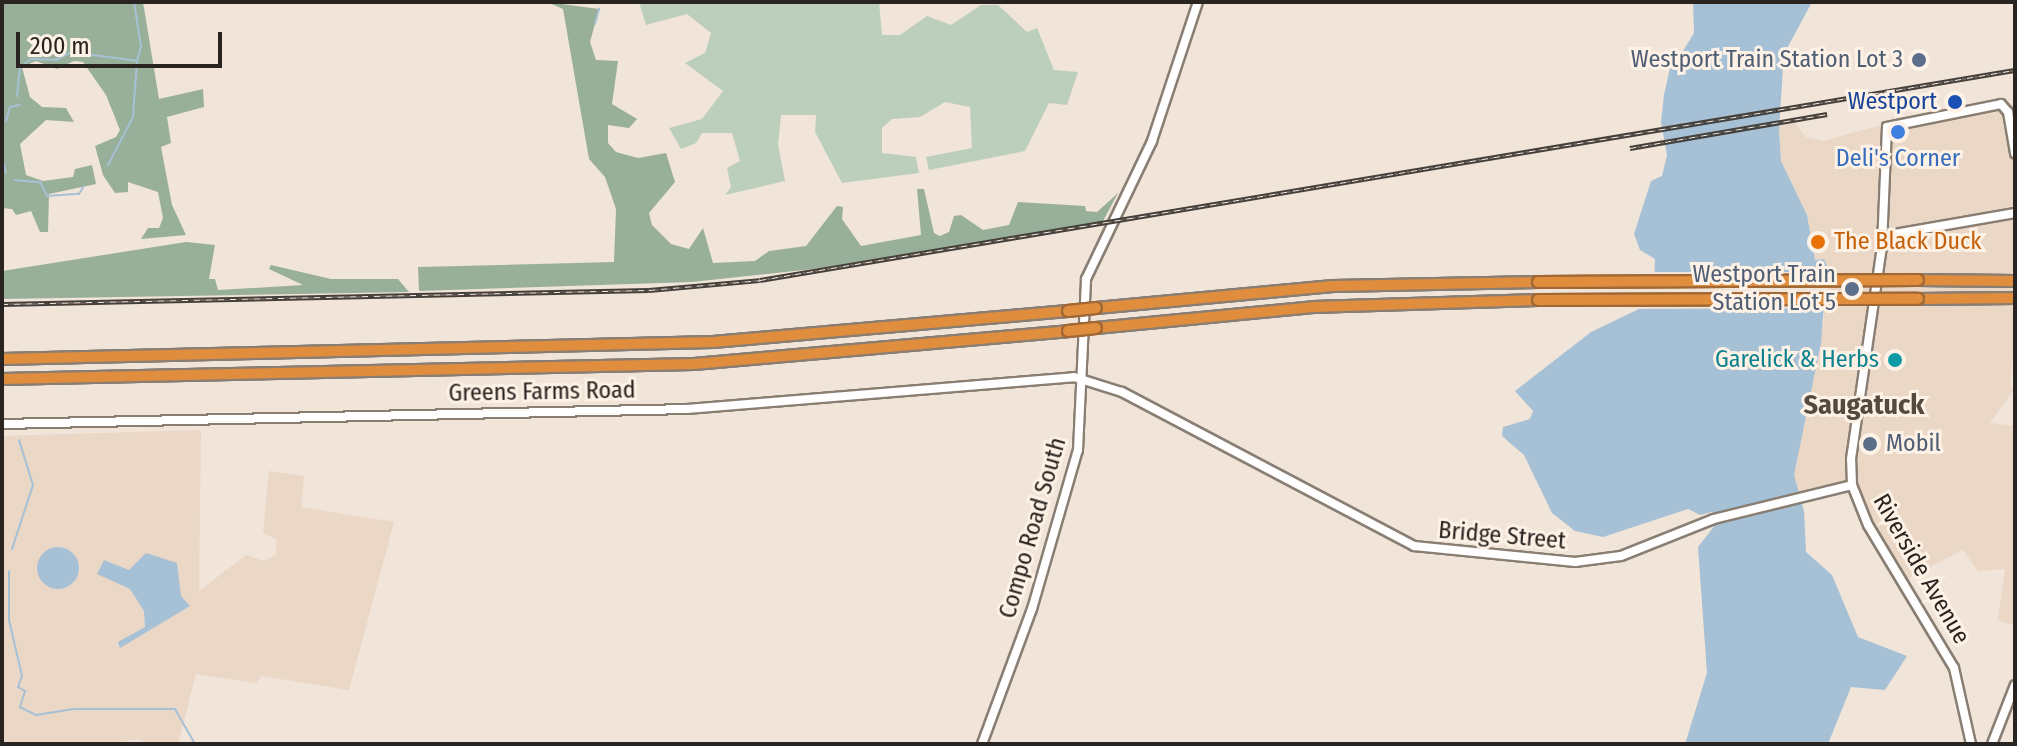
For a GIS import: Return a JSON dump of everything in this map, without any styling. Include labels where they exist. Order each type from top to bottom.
[{"type":"highway","points":[[2,359],[701,343],[1333,286],[1538,282],[2015,281]]},
{"type":"highway","points":[[2,379],[694,364],[1363,304],[2015,298]]},
{"type":"main road","name":"Compo Road South","points":[[982,744],[1026,629],[1075,463],[1082,378],[1082,299],[1088,270],[1149,146],[1198,2]]},
{"type":"main road","name":"Riverside Avenue","points":[[1971,744],[1954,668],[1868,525],[1852,485],[1853,441],[1883,236],[1887,127],[2004,105],[2015,153]]},
{"type":"main road","points":[[1883,236],[2015,213]]},
{"type":"main road","name":"Greens Farms Road","points":[[2,424],[687,409],[1082,378]]},
{"type":"main road","name":"Bridge Street","points":[[1082,378],[1113,388],[1428,550],[1599,562],[1714,519],[1801,495],[1852,485]]},
{"type":"main road","points":[[1992,744],[2015,685]]},
{"type":"shaded area","points":[[1999,104],[2015,123],[2015,335],[2010,387],[2015,388],[1990,423],[2015,426],[2015,626],[1998,620],[2005,569],[1978,571],[1963,550],[1903,581],[1878,543],[1852,485],[1801,495],[1797,491],[1793,471],[1824,321],[1824,259],[1815,260],[1807,215],[1781,161],[1779,129],[1779,124],[1793,121],[1806,137],[1823,141],[1899,120]]},
{"type":"shaded area","points":[[201,430],[199,591],[246,555],[264,561],[276,555],[276,540],[263,532],[269,471],[304,476],[301,507],[394,522],[349,690],[261,676],[256,683],[196,674],[178,744],[144,744],[139,739],[108,744],[2,744],[2,436]]},
{"type":"green space","points":[[2,2],[143,2],[159,99],[203,89],[204,107],[167,117],[171,143],[161,147],[172,205],[186,235],[141,239],[148,228],[159,228],[163,218],[158,192],[128,182],[128,192],[115,193],[103,175],[95,146],[116,137],[120,130],[106,95],[83,62],[74,61],[57,69],[36,61],[22,67],[30,97],[42,107],[66,108],[74,122],[46,120],[20,144],[26,175],[43,181],[73,177],[75,169],[92,165],[96,184],[49,194],[48,232],[40,232],[31,211],[16,215],[12,209],[2,208]]},
{"type":"green space","points":[[547,2],[599,9],[590,42],[596,60],[618,61],[612,104],[637,119],[629,128],[608,125],[608,143],[616,152],[638,158],[666,153],[675,182],[649,213],[652,225],[671,244],[689,249],[703,228],[713,263],[755,261],[769,251],[806,246],[837,206],[843,207],[842,219],[861,246],[921,235],[917,189],[924,189],[934,233],[940,236],[949,232],[954,216],[961,215],[983,230],[1009,225],[1018,202],[1085,206],[1086,211],[1097,212],[1118,193],[1102,223],[813,269],[692,282],[419,291],[418,267],[614,262],[616,209],[605,177],[589,159],[563,9]]},
{"type":"green space","points":[[639,2],[879,2],[882,35],[900,35],[927,16],[951,25],[981,5],[998,5],[1027,32],[1037,28],[1054,70],[1078,72],[1067,105],[1049,103],[1025,151],[929,170],[926,157],[972,148],[970,107],[945,102],[920,117],[892,119],[882,128],[882,153],[916,157],[919,173],[842,183],[815,132],[816,115],[781,115],[778,145],[785,181],[725,195],[731,187],[727,168],[740,161],[732,133],[702,133],[696,143],[681,149],[669,128],[702,119],[723,91],[685,63],[705,53],[711,33],[687,14],[646,25]]},
{"type":"green space","points":[[186,242],[215,245],[209,279],[215,279],[218,290],[303,285],[269,269],[271,265],[331,279],[398,279],[409,292],[2,299],[2,271]]},
{"type":"water","points":[[1693,2],[1812,2],[1784,54],[1779,129],[1781,161],[1807,215],[1815,260],[1824,259],[1827,266],[1821,343],[1794,475],[1804,511],[1806,552],[1832,575],[1858,637],[1907,656],[1885,690],[1851,687],[1828,744],[1685,744],[1707,673],[1698,547],[1716,524],[1712,512],[1700,515],[1688,509],[1603,537],[1575,531],[1552,513],[1524,455],[1502,436],[1503,427],[1530,419],[1533,411],[1515,391],[1591,332],[1637,310],[1654,291],[1655,259],[1640,250],[1634,234],[1651,181],[1662,176],[1667,155],[1661,122],[1664,95],[1673,54],[1680,56],[1694,33]]},
{"type":"water","points":[[58,547],[73,553],[79,568],[73,583],[58,589],[43,583],[37,568],[43,553]]},
{"type":"water","points":[[146,553],[177,563],[181,596],[190,606],[120,648],[118,642],[145,627],[144,611],[130,589],[97,574],[104,560],[129,570]]},
{"type":"pier","points":[[1650,272],[1829,272],[1828,308],[1630,309],[1650,290]]},
{"type":"waterway","points":[[17,96],[20,67],[31,59],[56,60],[71,52],[137,61],[141,47],[134,2]]},
{"type":"waterway","points":[[595,24],[599,9]]},
{"type":"waterway","points":[[108,165],[133,117],[137,61]]},
{"type":"waterway","points":[[6,121],[10,107],[20,105]]},
{"type":"waterway","points":[[3,161],[6,173]]},
{"type":"waterway","points":[[15,180],[40,182],[47,196],[79,194],[84,186]]},
{"type":"waterway","points":[[12,549],[33,485],[19,440]]},
{"type":"waterway","points":[[9,571],[9,620],[22,676],[18,687],[25,691],[20,707],[36,715],[74,709],[175,709],[195,744]]},
{"type":"railway","points":[[2,304],[649,290],[760,280],[2015,70]]},
{"type":"railway","points":[[1630,148],[1827,114]]},
{"type":"place","name":"Westport Train Station Lot 3","points":[[1919,60]]},
{"type":"place","name":"Westport","points":[[1955,102]]},
{"type":"place","name":"Deli's Corner","points":[[1898,132]]},
{"type":"place","name":"The Black Duck","points":[[1818,242]]},
{"type":"place","name":"Westport Train Station Lot 5","points":[[1852,289]]},
{"type":"place","name":"Garelick & Herbs","points":[[1895,360]]},
{"type":"place","name":"Mobil","points":[[1870,444]]},
{"type":"district","name":"Saugatuck","points":[[1864,405]]}]
